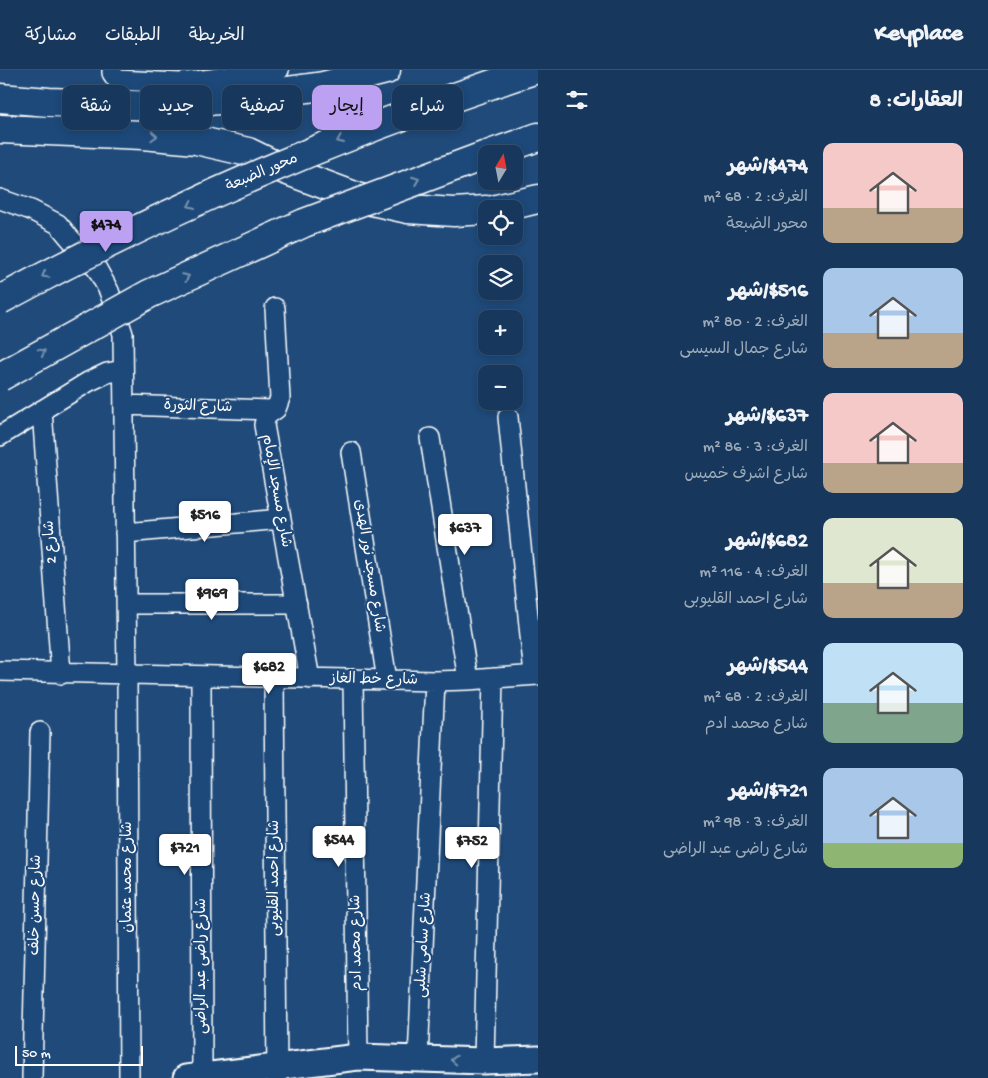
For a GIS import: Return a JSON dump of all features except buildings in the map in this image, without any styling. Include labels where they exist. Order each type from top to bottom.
[{"type":"highway","points":[[0,98],[156,106],[229,99],[323,86],[386,70]]},
{"type":"highway","name":"محور الضبعة","points":[[0,300],[68,263],[192,204],[353,134],[534,70]]},
{"type":"highway","points":[[0,129],[143,135],[196,140],[248,152],[324,185],[363,199],[408,209],[454,212],[478,210]]},
{"type":"highway","points":[[514,145],[538,137]]},
{"type":"highway","points":[[0,377],[149,294],[304,224],[478,158]]},
{"type":"highway","points":[[523,203],[538,199]]},
{"type":"main road","points":[[194,1077],[277,1072],[358,1057],[484,1061],[538,1059]]},
{"type":"street","points":[[114,75],[180,76],[280,70]]},
{"type":"street","name":"شارع محمد عثمان","points":[[0,199],[31,210],[58,224],[97,269],[109,291],[123,334],[128,675],[129,1078]]},
{"type":"street","name":"شارع مسجد الإمام","points":[[275,308],[280,398],[278,406],[266,416],[264,426],[310,679]]},
{"type":"street","points":[[0,436],[95,379],[107,373],[123,370]]},
{"type":"street","name":"شارع الثورة","points":[[124,405],[272,410]]},
{"type":"street","name":"شارع 2","points":[[42,410],[61,674]]},
{"type":"street","points":[[508,417],[536,675]]},
{"type":"street","points":[[430,438],[468,680]]},
{"type":"street","name":"شارع مسجد نور الهدى","points":[[351,452],[387,680]]},
{"type":"street","points":[[125,533],[281,519]]},
{"type":"street","points":[[126,604],[297,604]]},
{"type":"street","name":"شارع خط الغاز","points":[[0,671],[61,674],[435,681],[536,675]]},
{"type":"street","name":"شارع راضى عبد الراضى","points":[[194,1077],[201,677]]},
{"type":"street","name":"شارع احمد القليوبى","points":[[274,678],[277,1072]]},
{"type":"street","points":[[484,1061],[493,678]]},
{"type":"street","name":"شارع محمد ادم","points":[[353,679],[358,1057]]},
{"type":"street","name":"شارع سامى شلبى","points":[[418,1059],[435,681]]},
{"type":"street","name":"شارع حسن خلف","points":[[32,1078],[40,732]]}]
